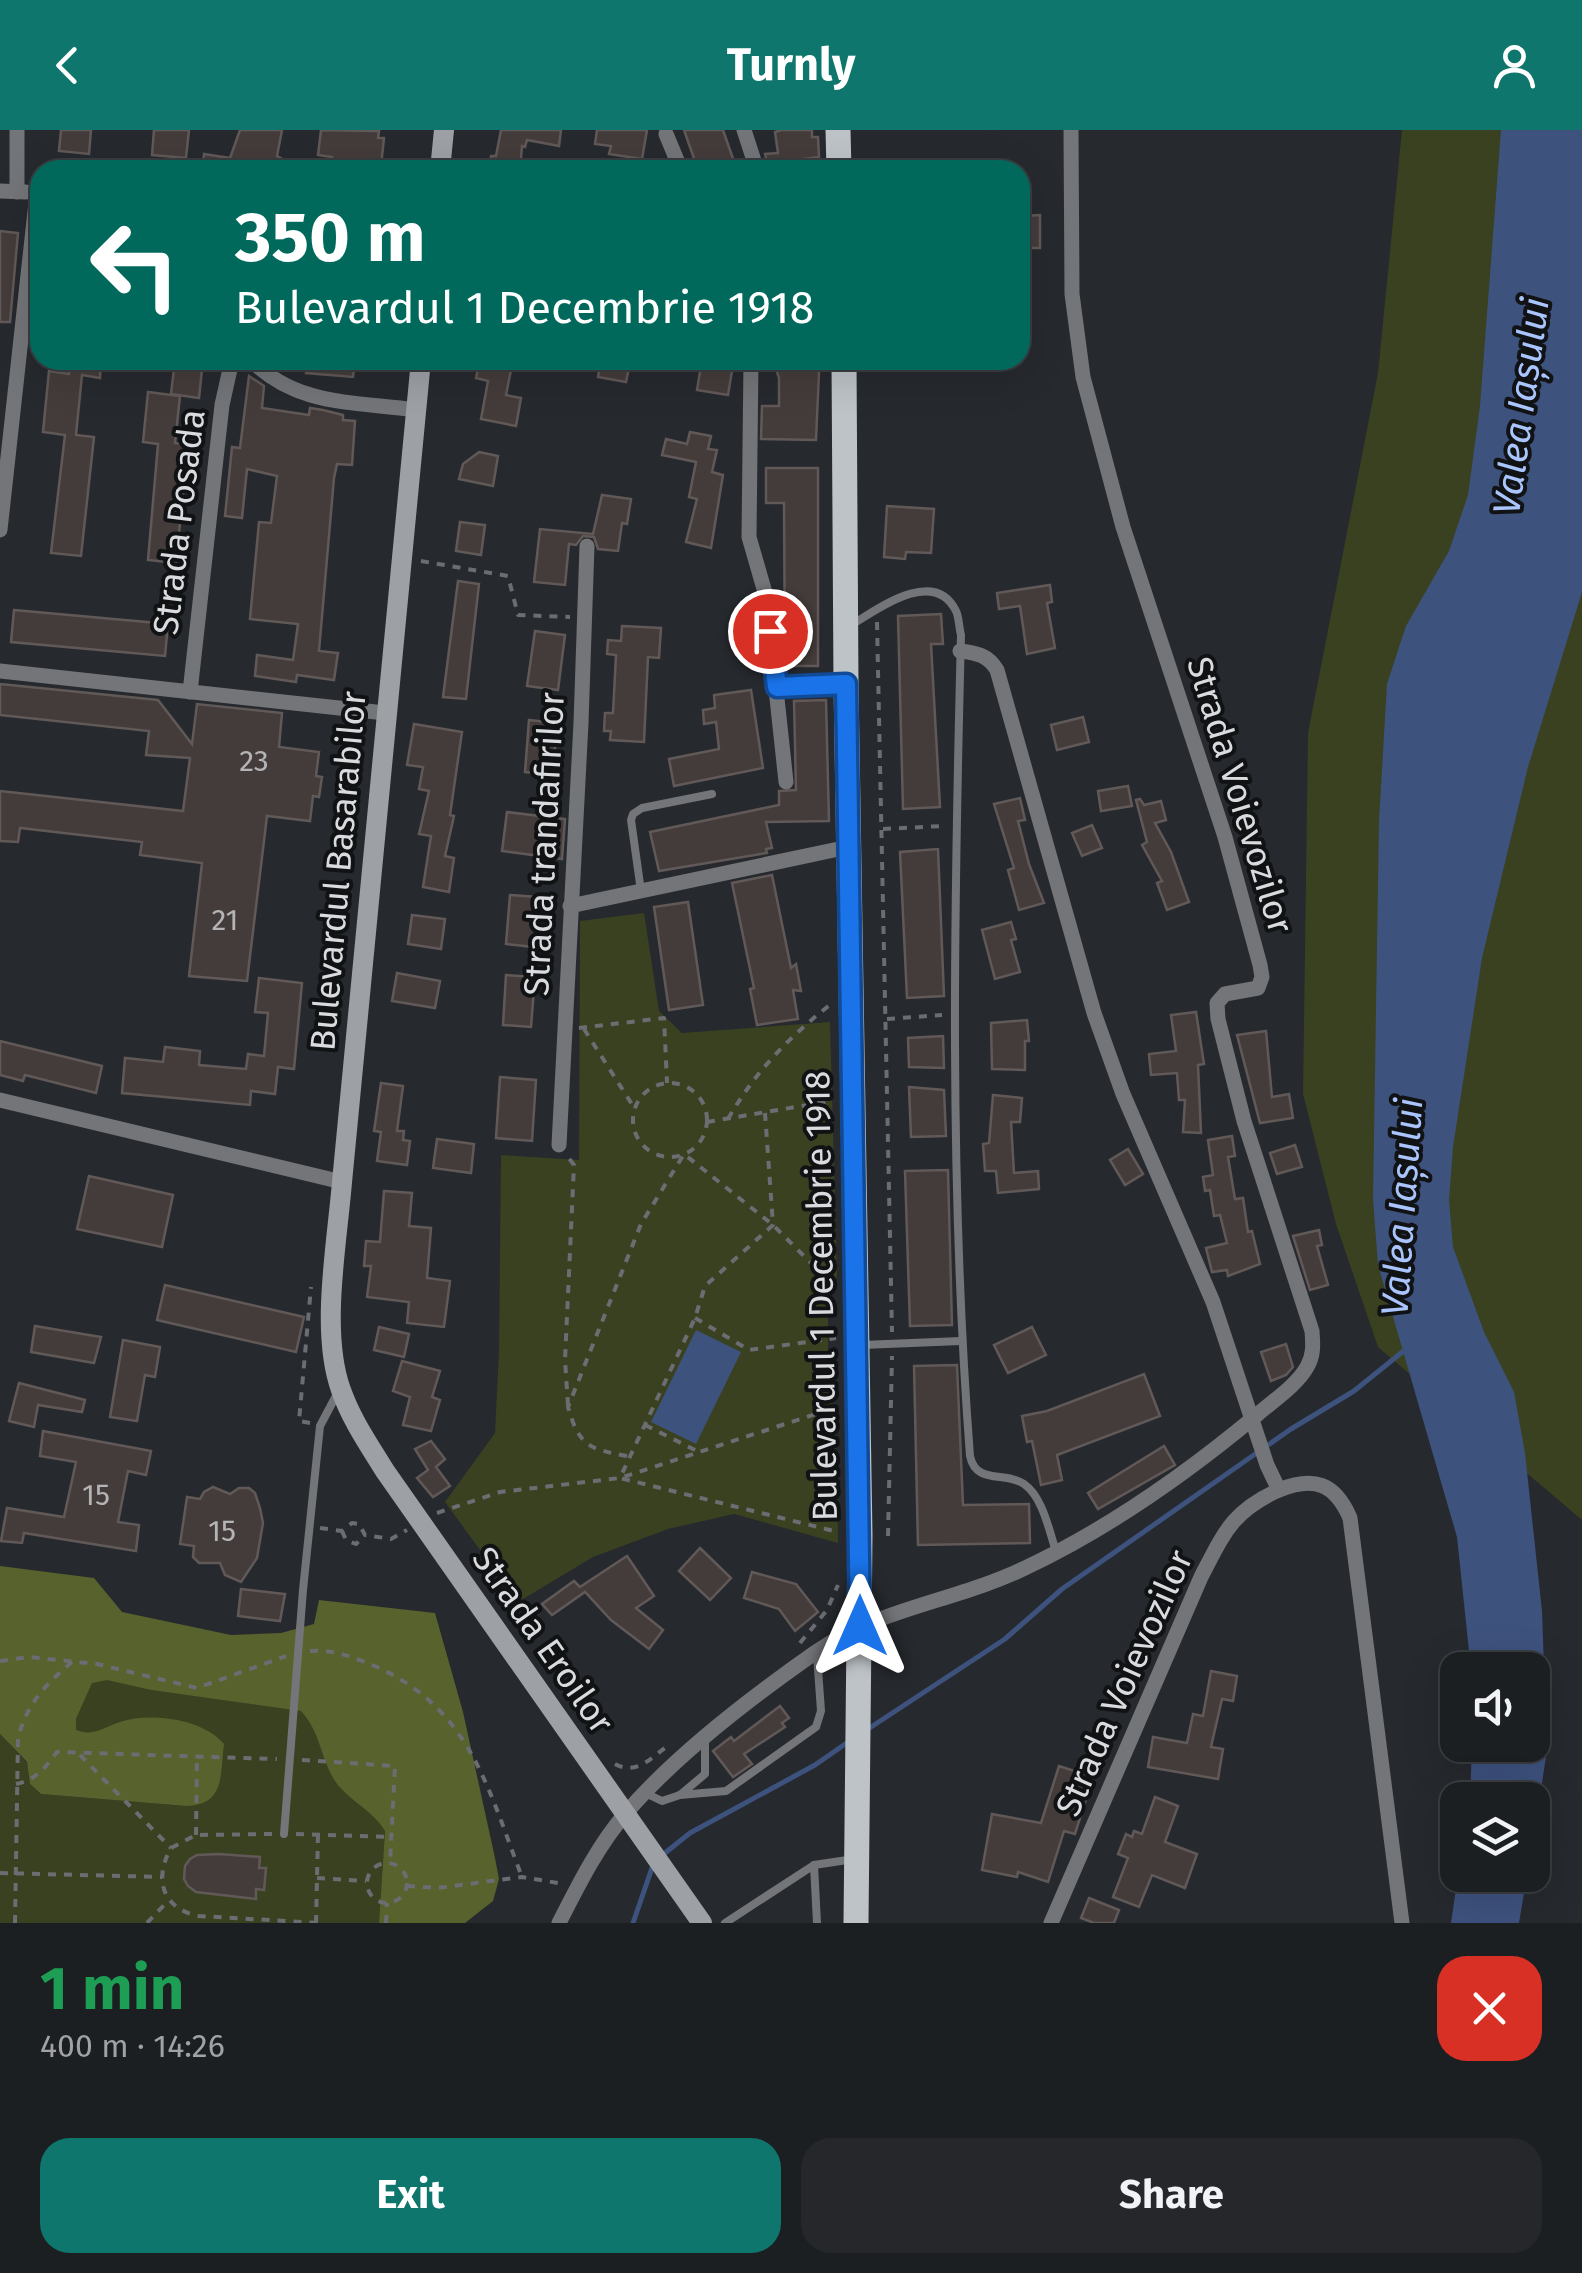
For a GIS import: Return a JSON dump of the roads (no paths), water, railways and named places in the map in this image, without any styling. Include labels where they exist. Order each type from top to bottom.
[{"type":"main road","points":[[441,160],[444,130]]},
{"type":"main road","points":[[838,130],[839,160]]},
{"type":"main road","name":"Bulevardul Basarabilor","points":[[340,1389],[332,1341],[342,1182],[420,370]]},
{"type":"main road","name":"Bulevardul 1 Decembrie 1918","points":[[840,370],[848,847],[847,1342],[860,1626],[856,1923]]},
{"type":"main road","name":"Strada Eroilor","points":[[340,1389],[385,1471],[695,1914]]},
{"type":"street","points":[[8,191],[17,130]]},
{"type":"street","points":[[744,130],[753,160]]},
{"type":"street","name":"Strada Voievozilor","points":[[559,1923],[578,1886],[626,1814],[705,1738],[816,1652],[860,1626],[986,1584],[1120,1516],[1254,1418],[1306,1369],[1313,1344],[1308,1316],[1244,1122],[1218,1019],[1218,999],[1224,994],[1258,988],[1262,977],[1220,820],[1123,527],[1082,376],[1072,294],[1071,130]]},
{"type":"street","points":[[666,134],[676,160]]},
{"type":"street","points":[[0,530],[30,264]]},
{"type":"street","name":"Strada Posada","points":[[190,692],[222,405],[230,370]]},
{"type":"street","points":[[262,370],[301,395],[416,410]]},
{"type":"street","points":[[751,370],[749,537],[766,596],[786,782]]},
{"type":"street","name":"Strada trandafirilor","points":[[559,1146],[587,546]]},
{"type":"street","points":[[960,651],[979,653],[991,660],[997,670],[1094,1013],[1123,1094],[1206,1284],[1279,1490],[1300,1482],[1330,1489],[1341,1497],[1350,1518],[1402,1923]]},
{"type":"street","points":[[0,671],[385,713]]},
{"type":"street","points":[[777,687],[846,684]]},
{"type":"street","points":[[570,906],[848,847]]},
{"type":"street","points":[[0,1100],[342,1182]]},
{"type":"street","name":"Strada Voievozilor","points":[[1052,1923],[1201,1577],[1227,1529],[1243,1510],[1279,1490]]},
{"type":"lane","points":[[846,628],[906,593],[924,591],[942,596],[956,610],[960,651],[953,1015],[961,1341],[972,1466],[979,1473],[1017,1480],[1034,1494],[1056,1551]]},
{"type":"lane","points":[[641,892],[633,814],[642,808],[712,794]]},
{"type":"lane","points":[[847,1342],[961,1341]]},
{"type":"lane","points":[[284,1834],[320,1426],[340,1389]]},
{"type":"lane","points":[[645,1794],[662,1801],[680,1795],[726,1791],[816,1727],[822,1711],[816,1652]]},
{"type":"lane","points":[[680,1795],[706,1774],[705,1738]]},
{"type":"lane","points":[[725,1923],[814,1864],[857,1859]]},
{"type":"lane","points":[[814,1864],[815,1922]]},
{"type":"water","points":[[1501,130],[1582,130],[1582,592],[1528,767],[1482,958],[1453,1147],[1449,1200],[1453,1247],[1484,1332],[1514,1392],[1525,1453],[1543,1652],[1469,1652],[1457,1537],[1378,1265],[1373,1199],[1379,821],[1387,684],[1406,626],[1449,551],[1468,495],[1480,406]]},
{"type":"water","points":[[696,1330],[741,1352],[696,1444],[651,1422]]},
{"type":"water","points":[[1471,1762],[1545,1762],[1542,1782],[1471,1782]]},
{"type":"water","points":[[1456,1892],[1524,1892],[1519,1923],[1451,1923]]},
{"type":"waterway","name":"Valea Iașului","points":[[868,1729],[1005,1639],[1062,1589],[1291,1429],[1354,1391],[1406,1349]]},
{"type":"waterway","name":"Valea Iașului","points":[[660,1857],[690,1833],[815,1765],[851,1740]]},
{"type":"waterway","name":"Valea Iașului","points":[[633,1923],[653,1865]]}]
